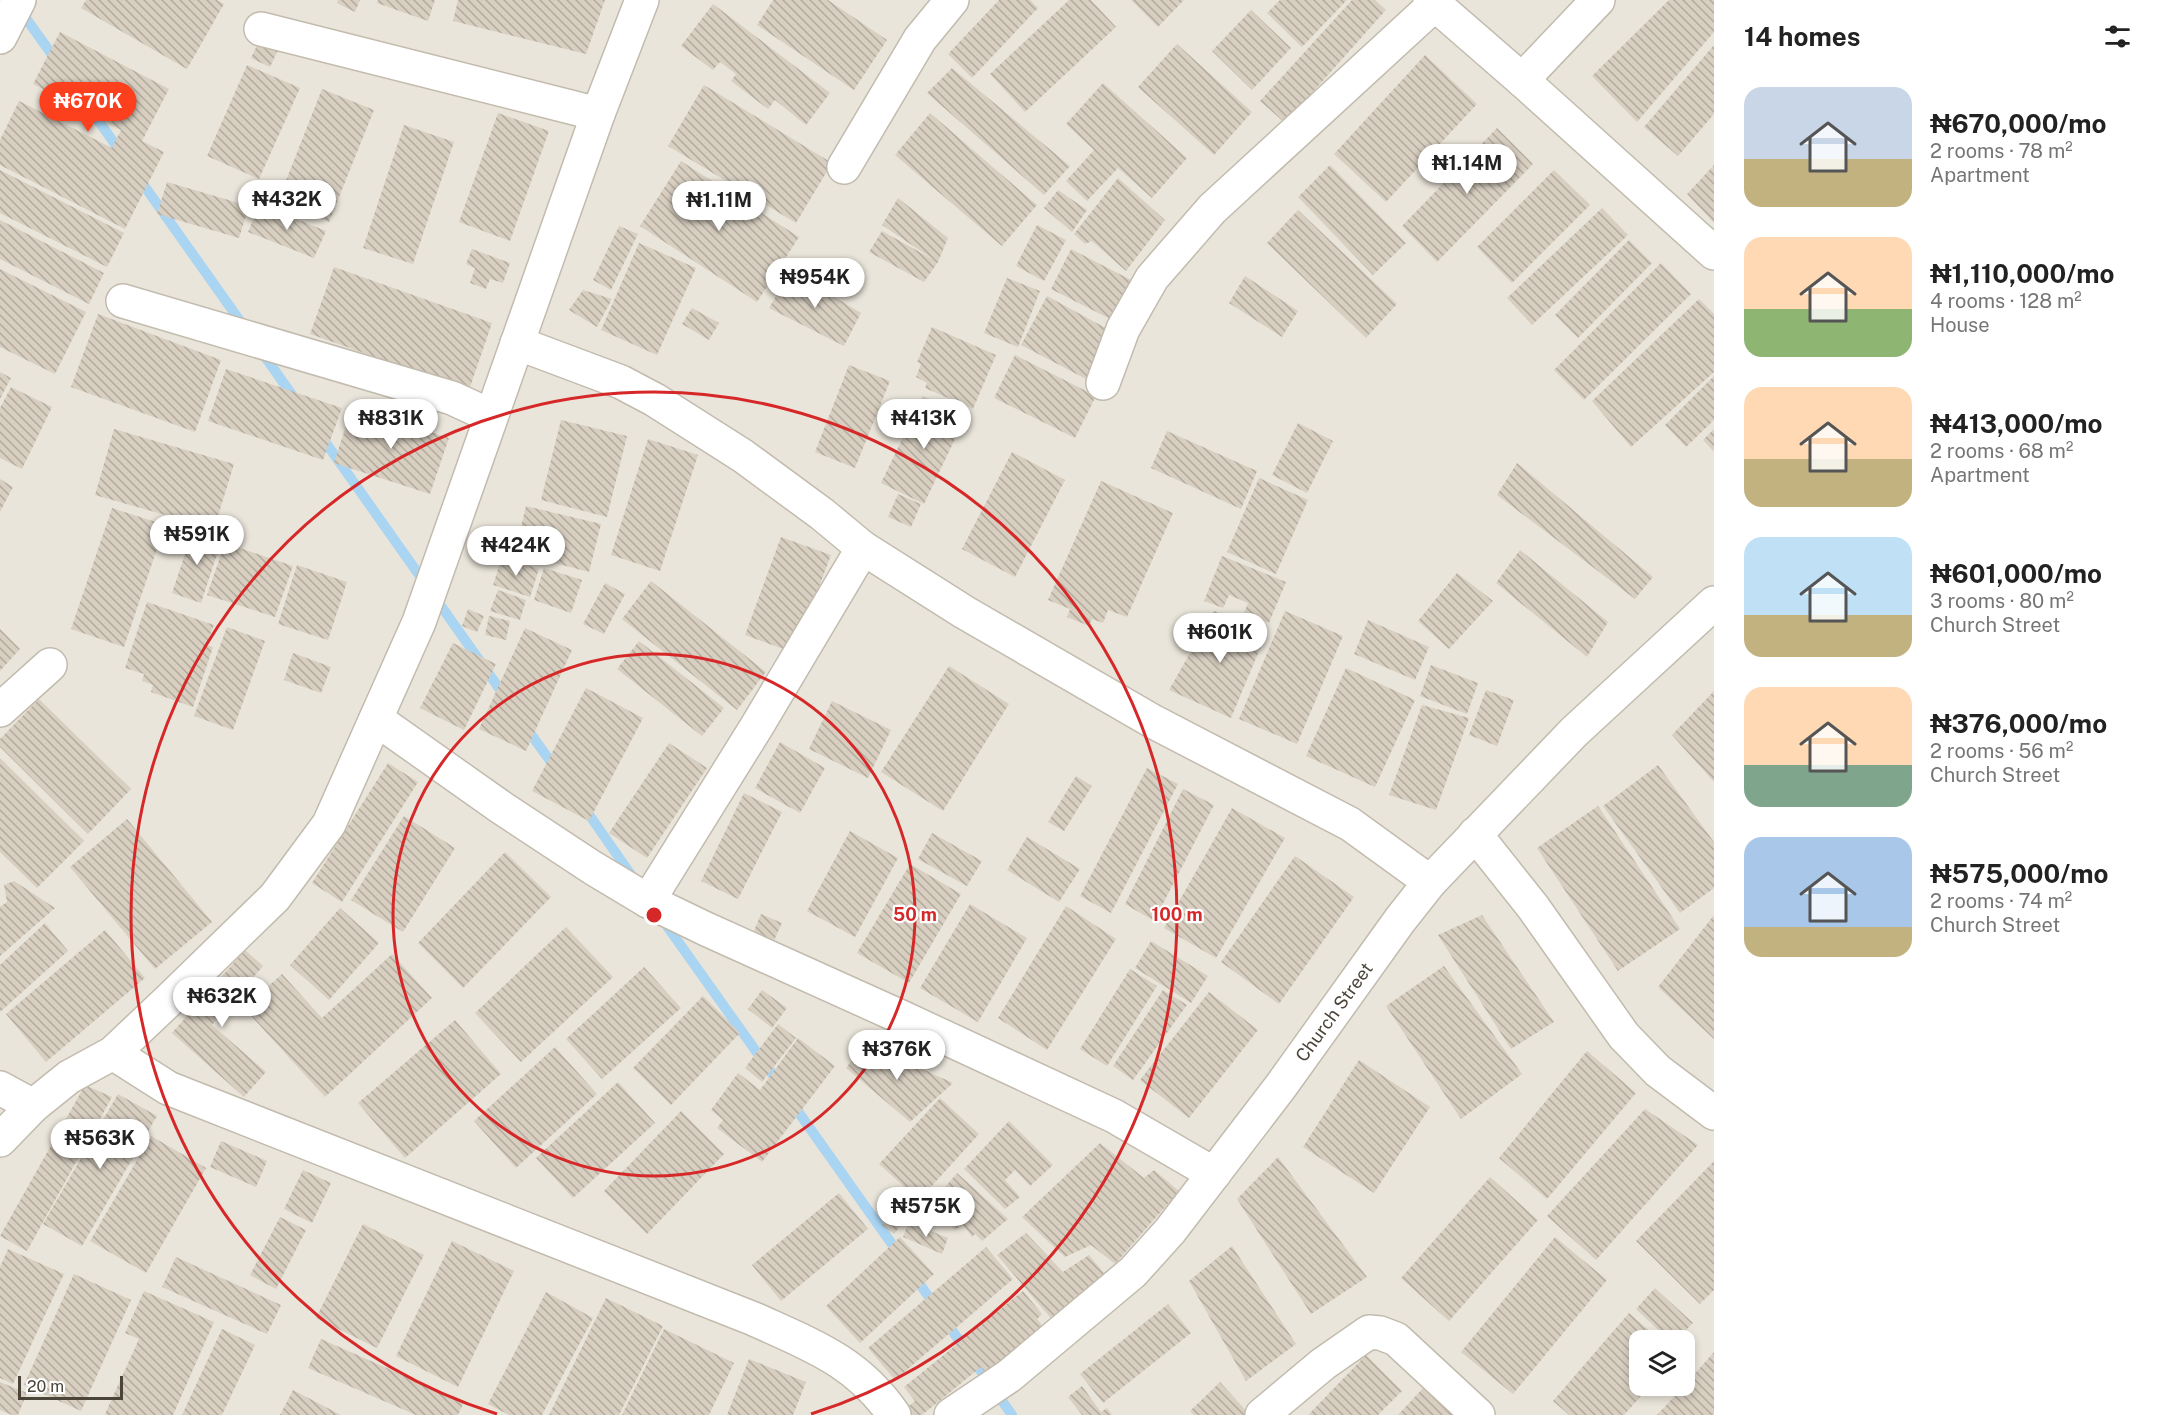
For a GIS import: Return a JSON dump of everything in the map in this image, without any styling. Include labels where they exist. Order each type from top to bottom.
[{"type":"street","points":[[0,37],[19,0]]},
{"type":"street","points":[[0,1140],[33,1106],[69,1077],[113,1053],[275,897],[329,824],[419,622],[598,114],[642,0]]},
{"type":"street","points":[[844,167],[920,39],[952,0]]},
{"type":"street","points":[[1522,80],[1598,0]]},
{"type":"street","points":[[1103,383],[1123,329],[1152,278],[1212,209],[1432,2],[1714,253]]},
{"type":"street","points":[[261,29],[598,114]]},
{"type":"street","points":[[123,301],[452,398],[491,416]]},
{"type":"street","points":[[517,342],[621,382],[655,400],[743,456],[822,514],[863,549],[964,612],[1154,722],[1350,824],[1430,882]]},
{"type":"street","points":[[648,901],[757,726],[863,549]]},
{"type":"street","name":"Church Street","points":[[951,1415],[1010,1376],[1133,1272],[1170,1231],[1214,1174],[1430,882],[1574,732],[1714,603]]},
{"type":"street","points":[[0,710],[50,665]]},
{"type":"street","points":[[376,719],[511,814],[648,901],[1114,1116],[1214,1174]]},
{"type":"street","points":[[1474,834],[1533,907],[1624,1036],[1658,1071],[1714,1113]]},
{"type":"street","points":[[113,1053],[168,1088],[743,1315],[807,1343],[849,1366],[880,1394],[894,1415]]},
{"type":"street","points":[[0,1088],[33,1106]]},
{"type":"street","points":[[1262,1415],[1272,1404],[1323,1364],[1369,1332],[1380,1333],[1395,1339],[1478,1415]]},
{"type":"shaded area","points":[[0,0],[1714,0],[1714,1415],[0,1415]]},
{"type":"building","points":[[86,0],[217,0],[224,4],[187,69],[81,8]]},
{"type":"building","points":[[338,0],[360,0],[355,12],[337,3]]},
{"type":"building","points":[[378,0],[435,0],[428,21],[377,3]]},
{"type":"building","points":[[458,0],[605,0],[586,54],[453,21]]},
{"type":"building","points":[[773,0],[828,0],[887,40],[854,90],[757,25]]},
{"type":"building","points":[[999,0],[1030,0],[1038,8],[972,78],[948,54]]},
{"type":"building","points":[[1069,0],[1091,0],[1116,27],[1025,112],[990,74]]},
{"type":"building","points":[[1131,0],[1184,0],[1158,27]]},
{"type":"building","points":[[1280,0],[1347,0],[1302,47],[1267,13]]},
{"type":"building","points":[[1352,0],[1375,0],[1386,10],[1285,123],[1260,101]]},
{"type":"building","points":[[1669,0],[1714,0],[1714,32],[1637,122],[1592,76]]},
{"type":"building","points":[[713,4],[830,93],[806,125],[775,100],[768,109],[731,81],[736,74],[720,62],[713,70],[681,46]]},
{"type":"building","points":[[1251,10],[1291,48],[1252,90],[1212,51]]},
{"type":"building","points":[[60,32],[169,89],[142,141],[164,152],[125,229],[0,165],[0,140],[19,101],[112,148],[121,130],[33,84]]},
{"type":"building","points":[[262,35],[281,44],[270,67],[251,58]]},
{"type":"building","points":[[1177,44],[1252,112],[1214,155],[1138,87]]},
{"type":"building","points":[[1714,45],[1714,114],[1678,156],[1644,127]]},
{"type":"building","points":[[1425,55],[1477,104],[1386,202],[1334,154]]},
{"type":"building","points":[[247,65],[300,88],[259,179],[207,156]]},
{"type":"building","points":[[952,68],[1070,166],[1044,195],[927,93]]},
{"type":"building","points":[[1103,83],[1187,158],[1152,198],[1118,168],[1087,201],[1066,181],[1094,150],[1066,124]]},
{"type":"building","points":[[704,85],[832,163],[796,223],[668,146]]},
{"type":"building","points":[[322,89],[374,110],[329,222],[278,201]]},
{"type":"building","points":[[498,113],[549,131],[510,241],[459,222]]},
{"type":"building","points":[[930,113],[1037,205],[1002,246],[895,155]]},
{"type":"building","points":[[404,125],[454,142],[413,264],[363,248]]},
{"type":"building","points":[[1497,128],[1533,164],[1437,262],[1402,226]]},
{"type":"building","points":[[681,161],[799,237],[757,302],[640,226]]},
{"type":"building","points":[[1330,165],[1406,243],[1373,275],[1298,197]]},
{"type":"building","points":[[1714,165],[1714,223],[1687,194]]},
{"type":"building","points":[[0,170],[124,233],[107,267],[0,213]]},
{"type":"building","points":[[1554,170],[1590,205],[1512,283],[1477,247]]},
{"type":"building","points":[[1118,178],[1165,220],[1126,271],[1092,241],[1085,244],[1074,234]]},
{"type":"building","points":[[167,182],[249,206],[239,238],[157,214]]},
{"type":"building","points":[[1058,190],[1087,210],[1072,232],[1044,208]]},
{"type":"building","points":[[898,198],[948,238],[938,262],[924,282],[869,252],[882,231],[934,260],[882,225]]},
{"type":"building","points":[[260,204],[326,231],[314,258],[248,232]]},
{"type":"building","points":[[1602,208],[1628,235],[1532,325],[1507,298]]},
{"type":"building","points":[[1298,210],[1397,304],[1366,338],[1267,243]]},
{"type":"building","points":[[0,220],[104,273],[89,304],[0,259]]},
{"type":"building","points":[[1037,225],[1066,240],[1044,281],[1016,266]]},
{"type":"building","points":[[619,226],[638,234],[611,290],[593,280]]},
{"type":"building","points":[[1629,240],[1652,263],[1578,338],[1555,315]]},
{"type":"building","points":[[639,243],[696,268],[657,355],[601,330]]},
{"type":"building","points":[[472,249],[510,263],[503,283],[490,279],[486,289],[470,283],[475,268],[466,264]]},
{"type":"building","points":[[1071,249],[1133,281],[1114,321],[1051,289]]},
{"type":"building","points":[[1661,263],[1691,294],[1584,400],[1554,370]]},
{"type":"building","points":[[334,267],[492,323],[469,390],[310,334]]},
{"type":"building","points":[[0,269],[86,312],[55,374],[0,347]]},
{"type":"building","points":[[791,271],[861,313],[844,346],[769,308]]},
{"type":"building","points":[[1245,276],[1298,311],[1282,337],[1229,303]]},
{"type":"building","points":[[1007,278],[1040,291],[1018,347],[984,333]]},
{"type":"building","points":[[583,290],[612,299],[597,327],[569,310]]},
{"type":"building","points":[[1047,296],[1113,332],[1088,380],[1021,345]]},
{"type":"building","points":[[1699,299],[1714,314],[1714,372],[1631,447],[1592,401]]},
{"type":"building","points":[[692,308],[719,323],[709,340],[682,324]]},
{"type":"building","points":[[98,314],[221,360],[195,432],[71,387]]},
{"type":"building","points":[[932,327],[996,355],[973,409],[925,388],[927,383],[916,377],[921,364],[917,362]]},
{"type":"building","points":[[1015,355],[1096,396],[1075,438],[994,398]]},
{"type":"building","points":[[849,365],[890,381],[855,468],[815,452]]},
{"type":"building","points":[[226,369],[342,408],[323,460],[208,421]]},
{"type":"building","points":[[0,372],[11,378],[0,399]]},
{"type":"building","points":[[1714,376],[1714,420],[1686,447],[1665,425]]},
{"type":"building","points":[[11,387],[52,407],[22,469],[0,458],[0,408]]},
{"type":"building","points":[[923,396],[966,416],[924,504],[881,483]]},
{"type":"building","points":[[352,407],[449,438],[430,494],[334,463]]},
{"type":"building","points":[[561,420],[627,436],[607,517],[541,500]]},
{"type":"building","points":[[1298,423],[1333,441],[1307,493],[1272,475]]},
{"type":"building","points":[[114,429],[234,464],[214,529],[95,495]]},
{"type":"building","points":[[1714,429],[1714,452],[1703,440]]},
{"type":"building","points":[[1167,431],[1257,471],[1241,509],[1151,468]]},
{"type":"building","points":[[648,439],[698,455],[660,571],[611,555]]},
{"type":"building","points":[[1012,452],[1065,480],[1015,577],[962,549]]},
{"type":"building","points":[[1517,463],[1653,577],[1635,599],[1497,495]]},
{"type":"building","points":[[1259,478],[1308,500],[1276,574],[1227,552]]},
{"type":"building","points":[[0,479],[13,487],[0,512]]},
{"type":"building","points":[[1101,481],[1173,513],[1127,617],[1108,610],[1103,623],[1092,619],[1089,626],[1067,617],[1070,609],[1048,600]]},
{"type":"building","points":[[898,494],[921,504],[911,527],[888,517]]},
{"type":"building","points":[[526,506],[601,524],[589,572],[515,553]]},
{"type":"building","points":[[112,508],[165,525],[124,647],[71,629]]},
{"type":"building","points":[[193,530],[222,539],[201,603],[172,593]]},
{"type":"building","points":[[781,537],[831,555],[794,653],[745,635]]},
{"type":"building","points":[[225,543],[293,566],[275,617],[207,595]]},
{"type":"building","points":[[1520,550],[1608,622],[1587,657],[1496,583]]},
{"type":"building","points":[[1222,556],[1286,582],[1269,623],[1244,613],[1248,603],[1229,595],[1223,608],[1204,601]]},
{"type":"building","points":[[502,557],[539,569],[530,597],[493,585]]},
{"type":"building","points":[[297,565],[347,582],[328,640],[278,624]]},
{"type":"building","points":[[544,568],[582,580],[571,613],[534,600]]},
{"type":"building","points":[[1457,573],[1493,601],[1449,649],[1418,621]]},
{"type":"building","points":[[651,581],[766,672],[737,710],[622,619]]},
{"type":"building","points":[[605,583],[625,594],[604,634],[583,624]]},
{"type":"building","points":[[498,590],[526,600],[520,620],[490,611]]},
{"type":"building","points":[[147,602],[214,625],[206,645],[213,647],[193,707],[151,692],[153,685],[142,681],[144,674],[125,668]]},
{"type":"building","points":[[468,609],[484,616],[477,632],[462,626]]},
{"type":"building","points":[[1214,611],[1267,632],[1231,718],[1169,690]]},
{"type":"building","points":[[1285,611],[1343,636],[1297,744],[1239,719]]},
{"type":"building","points":[[489,616],[510,621],[506,640],[485,635]]},
{"type":"building","points":[[1368,620],[1429,647],[1415,680],[1354,654]]},
{"type":"building","points":[[227,627],[265,641],[233,730],[194,716]]},
{"type":"building","points":[[525,628],[572,650],[526,751],[479,729]]},
{"type":"building","points":[[0,629],[20,649],[0,671]]},
{"type":"building","points":[[639,641],[724,708],[702,736],[617,669]]},
{"type":"building","points":[[453,643],[496,664],[464,730],[420,708]]},
{"type":"building","points":[[293,653],[331,667],[321,693],[284,680]]},
{"type":"building","points":[[1431,665],[1478,683],[1467,714],[1420,696]]},
{"type":"building","points":[[949,666],[1009,704],[943,811],[881,772]]},
{"type":"building","points":[[1346,668],[1415,700],[1375,787],[1306,756]]},
{"type":"building","points":[[586,688],[643,718],[589,821],[532,791]]},
{"type":"building","points":[[1486,690],[1514,700],[1497,746],[1469,735]]},
{"type":"building","points":[[1714,691],[1714,782],[1672,735]]},
{"type":"building","points":[[39,699],[131,789],[88,834],[0,747],[0,739]]},
{"type":"building","points":[[832,701],[891,730],[868,778],[809,749]]},
{"type":"building","points":[[1422,705],[1469,718],[1436,810],[1389,795]]},
{"type":"building","points":[[780,742],[825,768],[800,813],[755,788]]},
{"type":"building","points":[[669,743],[707,768],[647,858],[609,833]]},
{"type":"building","points":[[0,758],[84,841],[37,888],[0,852]]},
{"type":"building","points":[[388,763],[418,782],[342,902],[312,883]]},
{"type":"building","points":[[1658,765],[1714,842],[1714,888],[1680,913],[1603,806]]},
{"type":"building","points":[[1147,768],[1178,784],[1111,913],[1080,896]]},
{"type":"building","points":[[1076,776],[1092,786],[1064,831],[1048,822]]},
{"type":"building","points":[[1183,789],[1214,805],[1154,921],[1125,904]]},
{"type":"building","points":[[744,793],[782,812],[738,899],[701,881]]},
{"type":"building","points":[[1598,806],[1680,929],[1618,971],[1537,848]]},
{"type":"building","points":[[1232,808],[1285,838],[1216,958],[1164,928]]},
{"type":"building","points":[[404,816],[455,848],[403,932],[351,900]]},
{"type":"building","points":[[127,819],[212,922],[155,969],[70,867]]},
{"type":"building","points":[[850,831],[898,858],[855,937],[807,911]]},
{"type":"building","points":[[932,833],[982,861],[967,886],[918,859]]},
{"type":"building","points":[[1027,837],[1080,869],[1059,902],[1007,870]]},
{"type":"building","points":[[505,852],[551,897],[463,988],[418,943]]},
{"type":"building","points":[[1295,856],[1354,897],[1279,1004],[1221,962]]},
{"type":"building","points":[[910,864],[961,894],[909,983],[857,953]]},
{"type":"building","points":[[14,881],[55,908],[0,956],[0,907],[7,902],[4,885]]},
{"type":"building","points":[[970,904],[1027,938],[978,1022],[920,988]]},
{"type":"building","points":[[1066,906],[1116,939],[1047,1050],[998,1018]]},
{"type":"building","points":[[340,908],[379,943],[329,1000],[290,965]]},
{"type":"building","points":[[761,914],[782,923],[771,947],[751,938]]},
{"type":"building","points":[[1482,915],[1554,1022],[1511,1049],[1438,935]]},
{"type":"building","points":[[1714,915],[1714,1039],[1658,987]]},
{"type":"building","points":[[45,923],[68,951],[0,1012],[0,965]]},
{"type":"building","points":[[566,927],[613,977],[521,1062],[475,1013]]},
{"type":"building","points":[[105,930],[145,978],[46,1062],[6,1014]]},
{"type":"building","points":[[1151,941],[1208,976],[1191,1003],[1135,968]]},
{"type":"building","points":[[245,950],[263,966],[212,1025],[266,1072],[244,1097],[172,1033]]},
{"type":"building","points":[[392,954],[432,998],[325,1097],[244,1008],[282,974],[322,1018]]},
{"type":"building","points":[[1444,966],[1522,1074],[1461,1119],[1386,1006]]},
{"type":"building","points":[[644,967],[681,1008],[602,1079],[566,1039]]},
{"type":"building","points":[[1130,969],[1157,986],[1107,1066],[1080,1049]]},
{"type":"building","points":[[762,990],[787,1008],[772,1028],[748,1009]]},
{"type":"building","points":[[1163,990],[1187,1005],[1133,1080],[1113,1066]]},
{"type":"building","points":[[1209,992],[1258,1030],[1189,1118],[1140,1080]]},
{"type":"building","points":[[703,996],[740,1033],[671,1105],[633,1068]]},
{"type":"building","points":[[455,1020],[501,1074],[405,1158],[358,1103]]},
{"type":"building","points":[[778,1024],[796,1038],[762,1082],[745,1068]]},
{"type":"building","points":[[798,1038],[835,1066],[762,1162],[717,1128],[723,1120],[711,1110],[738,1073],[760,1090]]},
{"type":"building","points":[[865,1043],[953,1083],[910,1122],[846,1068]]},
{"type":"building","points":[[555,1047],[597,1094],[516,1168],[474,1121]]},
{"type":"building","points":[[1587,1051],[1636,1093],[1547,1199],[1499,1158]]},
{"type":"building","points":[[1359,1060],[1430,1107],[1374,1193],[1303,1147]]},
{"type":"building","points":[[618,1082],[655,1123],[573,1198],[536,1158]]},
{"type":"building","points":[[85,1085],[112,1097],[27,1251],[0,1236]]},
{"type":"building","points":[[118,1094],[157,1116],[82,1246],[43,1224]]},
{"type":"building","points":[[940,1098],[979,1134],[919,1200],[879,1164]]},
{"type":"building","points":[[1645,1109],[1698,1145],[1596,1260],[1547,1216]]},
{"type":"building","points":[[681,1111],[724,1154],[647,1234],[604,1191]]},
{"type":"building","points":[[1009,1121],[1053,1165],[1030,1186],[1015,1170],[1005,1180],[1020,1197],[1005,1209],[964,1169]]},
{"type":"building","points":[[151,1136],[206,1168],[146,1273],[90,1241]]},
{"type":"building","points":[[221,1141],[267,1161],[256,1187],[210,1167]]},
{"type":"building","points":[[1100,1143],[1144,1178],[1154,1170],[1179,1191],[1115,1264],[1091,1245],[1065,1257],[1022,1217]]},
{"type":"building","points":[[1278,1157],[1367,1277],[1311,1314],[1237,1199]]},
{"type":"building","points":[[1714,1161],[1714,1290],[1700,1304],[1636,1241]]},
{"type":"building","points":[[303,1170],[331,1183],[312,1223],[284,1209]]},
{"type":"building","points":[[957,1173],[1008,1219],[982,1241],[975,1234],[972,1237],[963,1225],[955,1230],[929,1206]]},
{"type":"building","points":[[1490,1177],[1538,1220],[1449,1321],[1401,1278]]},
{"type":"building","points":[[839,1193],[868,1229],[781,1301],[752,1265]]},
{"type":"building","points":[[892,1212],[903,1222],[894,1234],[882,1225]]},
{"type":"building","points":[[280,1217],[306,1230],[276,1289],[250,1275]]},
{"type":"building","points":[[909,1222],[948,1238],[942,1254],[903,1237]]},
{"type":"building","points":[[363,1224],[424,1255],[377,1348],[316,1318]]},
{"type":"building","points":[[1026,1233],[1063,1272],[1089,1255],[1109,1279],[1055,1323],[997,1255]]},
{"type":"building","points":[[900,1237],[934,1274],[860,1343],[826,1306]]},
{"type":"building","points":[[1555,1237],[1607,1280],[1513,1394],[1461,1352]]},
{"type":"building","points":[[452,1241],[514,1271],[458,1387],[396,1356]]},
{"type":"building","points":[[1232,1246],[1296,1344],[1246,1381],[1189,1281]]},
{"type":"building","points":[[986,1247],[1013,1279],[895,1380],[868,1348]]},
{"type":"building","points":[[8,1249],[64,1274],[13,1384],[0,1378],[0,1267]]},
{"type":"building","points":[[176,1257],[281,1305],[267,1334],[162,1287]]},
{"type":"building","points":[[74,1274],[131,1300],[81,1411],[24,1385]]},
{"type":"building","points":[[1655,1288],[1693,1323],[1686,1330],[1658,1330],[1636,1309]]},
{"type":"building","points":[[144,1291],[214,1322],[173,1415],[107,1415],[105,1414],[139,1339],[125,1333]]},
{"type":"building","points":[[1023,1291],[1042,1314],[1037,1319],[1045,1329],[987,1375],[981,1367],[922,1415],[898,1415],[915,1401],[904,1387]]},
{"type":"building","points":[[546,1292],[593,1318],[542,1415],[509,1415],[488,1404]]},
{"type":"building","points":[[606,1298],[663,1326],[619,1415],[549,1415]]},
{"type":"building","points":[[1168,1304],[1191,1333],[1103,1403],[1080,1374]]},
{"type":"building","points":[[1629,1313],[1648,1330],[1629,1330],[1629,1396],[1641,1396],[1624,1415],[1569,1415],[1553,1401]]},
{"type":"building","points":[[222,1329],[255,1345],[222,1415],[182,1415]]},
{"type":"building","points":[[664,1329],[734,1363],[709,1415],[622,1415]]},
{"type":"building","points":[[321,1339],[464,1402],[458,1415],[416,1415],[308,1368]]},
{"type":"building","points":[[1714,1352],[1714,1415],[1657,1415],[1675,1396],[1695,1396],[1695,1374]]},
{"type":"building","points":[[1366,1355],[1402,1391],[1378,1415],[1308,1415]]},
{"type":"building","points":[[749,1359],[806,1382],[793,1415],[727,1415]]},
{"type":"building","points":[[0,1382],[27,1393],[18,1415],[0,1410]]},
{"type":"building","points":[[1220,1382],[1250,1415],[1194,1415],[1190,1411]]},
{"type":"building","points":[[1082,1386],[1101,1412],[1107,1408],[1112,1415],[1082,1415],[1068,1397]]},
{"type":"building","points":[[1423,1388],[1453,1415],[1398,1415]]},
{"type":"building","points":[[293,1390],[341,1415],[280,1415]]},
{"type":"waterway","points":[[20,10],[58,63]]},
{"type":"waterway","points":[[88,106],[122,154]]},
{"type":"waterway","points":[[138,177],[245,328]]},
{"type":"waterway","points":[[261,351],[297,402]]},
{"type":"waterway","points":[[321,436],[506,698]]},
{"type":"waterway","points":[[525,726],[556,769]]},
{"type":"waterway","points":[[583,806],[634,879]]},
{"type":"waterway","points":[[662,919],[780,1085]]},
{"type":"waterway","points":[[792,1103],[899,1254]]},
{"type":"waterway","points":[[913,1274],[935,1306]]},
{"type":"waterway","points":[[944,1319],[1012,1415]]}]
